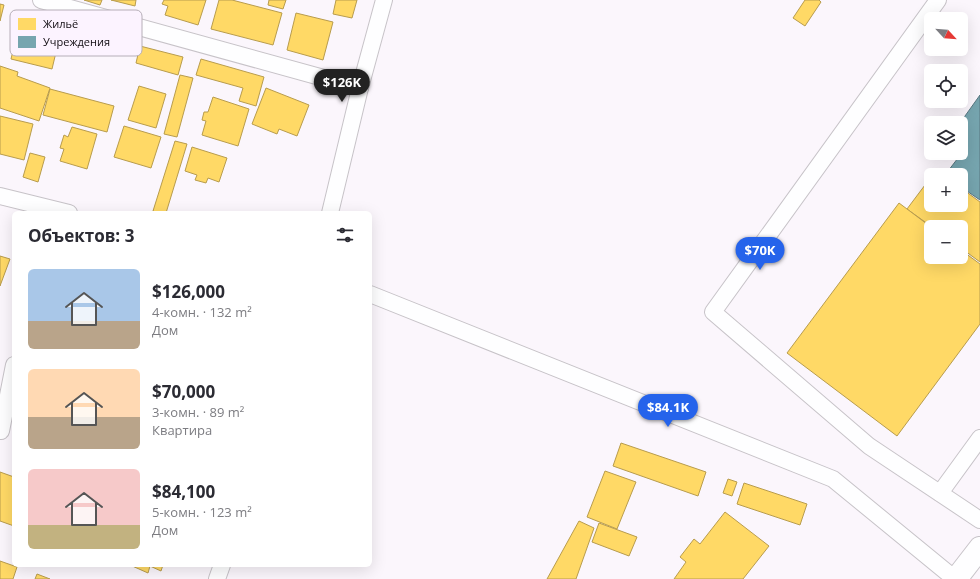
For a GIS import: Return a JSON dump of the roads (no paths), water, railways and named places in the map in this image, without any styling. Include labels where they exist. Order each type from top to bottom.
[{"type":"main road","points":[[956,579],[980,548]]},
{"type":"street","points":[[40,0],[76,10]]},
{"type":"street","points":[[330,211],[360,88],[384,0]]},
{"type":"street","points":[[938,0],[713,312],[869,446],[980,520]]},
{"type":"street","points":[[142,28],[360,88]]},
{"type":"street","points":[[0,196],[62,211]]},
{"type":"street","points":[[372,295],[833,479],[956,579]]},
{"type":"street","points":[[5,432],[12,380]]},
{"type":"street","points":[[940,493],[980,438]]},
{"type":"street","points":[[217,579],[221,567]]}]
